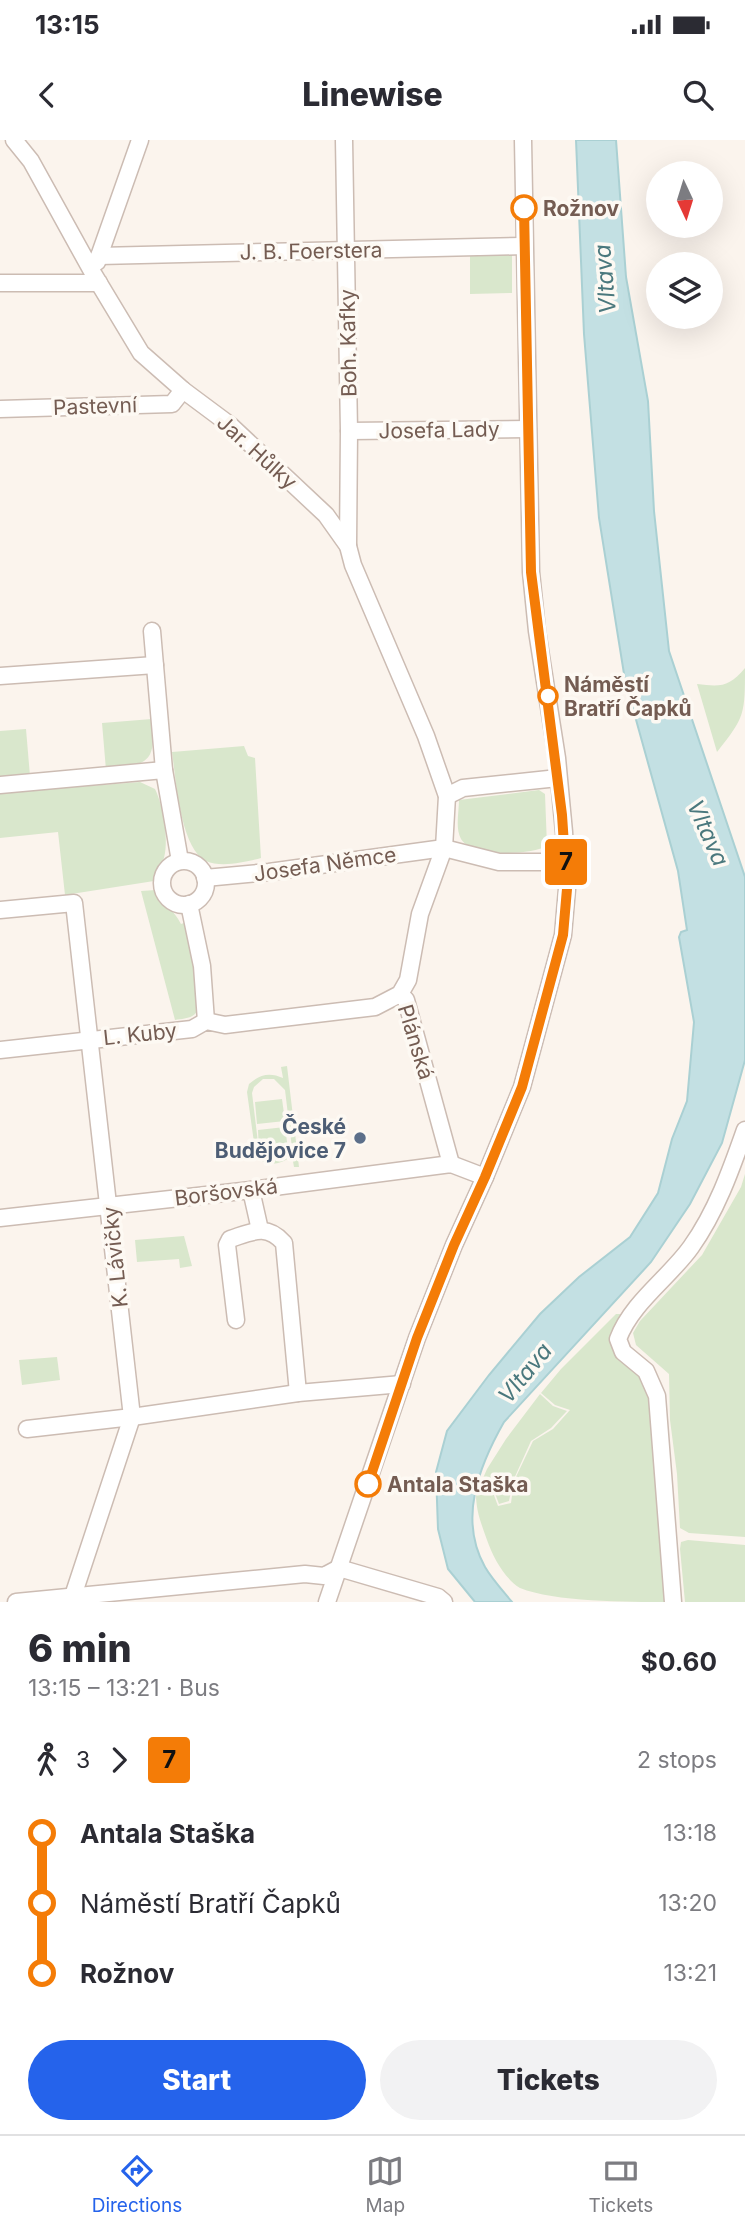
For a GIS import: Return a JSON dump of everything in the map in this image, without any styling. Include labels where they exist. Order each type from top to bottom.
[{"type":"street","name":"Jar. Hůlky","points":[[14,140],[31,161],[96,279],[141,353],[266,457],[326,514],[348,546],[353,565],[426,736],[447,796]]},
{"type":"street","points":[[0,283],[96,279],[99,256],[140,140]]},
{"type":"street","name":"Boh. Kafky","points":[[344,140],[349,431],[348,546]]},
{"type":"street","points":[[327,1602],[417,1338],[522,1087],[563,935],[566,862],[558,778],[533,590],[523,140]]},
{"type":"street","name":"J. B. Foerstera","points":[[99,256],[524,246]]},
{"type":"street","name":"Pastevní","points":[[0,410],[172,404],[183,390]]},
{"type":"street","name":"Josefa Lady","points":[[349,431],[528,429]]},
{"type":"street","points":[[152,631],[164,770],[180,861]]},
{"type":"street","points":[[0,676],[155,665]]},
{"type":"street","points":[[0,785],[164,770]]},
{"type":"street","points":[[447,796],[463,788],[558,778]]},
{"type":"street","name":"Plánská","points":[[447,796],[444,848],[420,914],[408,979],[400,994],[405,1000],[451,1164]]},
{"type":"street","points":[[444,848],[499,862],[566,862]]},
{"type":"street","name":"Josefa Němce","points":[[205,878],[278,871],[444,848]]},
{"type":"street","points":[[180,861],[196,865],[205,878],[202,895],[189,904],[180,905],[164,894],[162,886],[166,869],[180,861]]},
{"type":"street","name":"K. Lávičky","points":[[0,910],[74,903],[132,1418],[71,1599]]},
{"type":"street","points":[[189,904],[202,966],[206,1021]]},
{"type":"street","name":"L. Kuby","points":[[0,1050],[192,1029],[206,1021],[225,1025],[361,1010],[375,1007],[400,994]]},
{"type":"street","points":[[673,1602],[657,1396],[646,1371],[623,1352],[618,1339],[624,1323],[691,1247],[727,1181],[745,1130]]},
{"type":"street","points":[[451,1164],[485,1177]]},
{"type":"street","name":"Boršovská","points":[[0,1218],[451,1164]]},
{"type":"street","points":[[251,1190],[260,1230]]},
{"type":"street","points":[[236,1320],[227,1245],[230,1239],[260,1230],[275,1234],[284,1243],[298,1393]]},
{"type":"street","points":[[27,1429],[132,1418],[298,1393],[402,1384]]},
{"type":"street","points":[[16,1602],[71,1599],[305,1574],[324,1576],[339,1568],[439,1600]]},
{"type":"green space","points":[[470,255],[512,255],[512,293],[470,294]]},
{"type":"green space","points":[[745,668],[742,714],[717,752],[697,684],[724,684]]},
{"type":"green space","points":[[152,719],[153,746],[146,760],[131,766],[106,770],[102,723]]},
{"type":"green space","points":[[26,729],[30,776],[0,778],[0,731]]},
{"type":"green space","points":[[244,746],[248,756],[255,758],[261,858],[234,864],[212,863],[197,854],[190,842],[181,812],[172,752]]},
{"type":"green space","points":[[140,782],[155,789],[165,824],[165,853],[154,881],[65,895],[58,832],[0,838],[0,793]]},
{"type":"green space","points":[[539,790],[545,794],[547,846],[515,853],[489,852],[467,845],[461,839],[458,825],[459,800]]},
{"type":"green space","points":[[156,890],[181,924],[184,923],[194,955],[199,1007],[193,1016],[186,1018],[175,1020],[141,891]]},
{"type":"green space","points":[[287,1066],[299,1167],[294,1167],[292,1156],[274,1164],[256,1157],[247,1092],[249,1084],[265,1075],[283,1078],[281,1067]],"holes":[[[263,1079],[274,1079],[285,1090],[292,1148],[283,1157],[272,1159],[263,1157],[260,1152],[288,1149],[285,1127],[258,1130],[259,1151],[252,1093],[254,1087]]]},
{"type":"green space","points":[[282,1099],[285,1121],[257,1124],[255,1102]]},
{"type":"green space","points":[[745,1174],[745,1537],[689,1533],[680,1528],[670,1420],[669,1374],[636,1345],[633,1333],[640,1321],[702,1255],[741,1187]]},
{"type":"green space","points":[[184,1236],[192,1266],[180,1268],[179,1259],[137,1262],[135,1240]]},
{"type":"green space","points":[[616,1314],[623,1314],[611,1346],[618,1358],[639,1371],[653,1396],[668,1602],[571,1599],[520,1588],[504,1573],[489,1547],[477,1506],[476,1494],[492,1490],[498,1506],[511,1503],[514,1481],[533,1441],[553,1429],[570,1410],[555,1405],[541,1393]]},
{"type":"green space","points":[[57,1357],[60,1380],[22,1385],[19,1360]]},
{"type":"green space","points":[[540,1394],[553,1406],[567,1411],[551,1428],[531,1441],[513,1481],[509,1501],[499,1504],[493,1488],[477,1492],[487,1469],[506,1439]]},
{"type":"green space","points":[[688,1540],[745,1545],[745,1602],[685,1602],[680,1549],[681,1542]]},
{"type":"water","name":"Vltava","points":[[576,140],[616,140],[626,277],[648,401],[654,511],[669,651],[745,877],[745,1060],[722,1143],[690,1204],[651,1262],[504,1422],[495,1439],[475,1493],[473,1530],[485,1567],[512,1602],[475,1602],[448,1569],[438,1529],[436,1472],[447,1431],[540,1314],[579,1277],[630,1237],[658,1193],[672,1139],[687,1101],[694,1022],[679,937],[681,932],[687,930],[678,871],[625,680],[599,518],[584,334]]},
{"type":"bus line","name":"7","points":[[368,1484],[417,1338],[522,1087],[563,935],[567,873],[562,815],[531,572],[524,208]]},
{"type":"place","name":"Rožnov","points":[[524,208]]},
{"type":"place","name":"Náměstí Bratří Čapků","points":[[548,696]]},
{"type":"place","name":"České Budějovice 7","points":[[360,1138]]},
{"type":"place","name":"Antala Staška","points":[[368,1484]]}]
